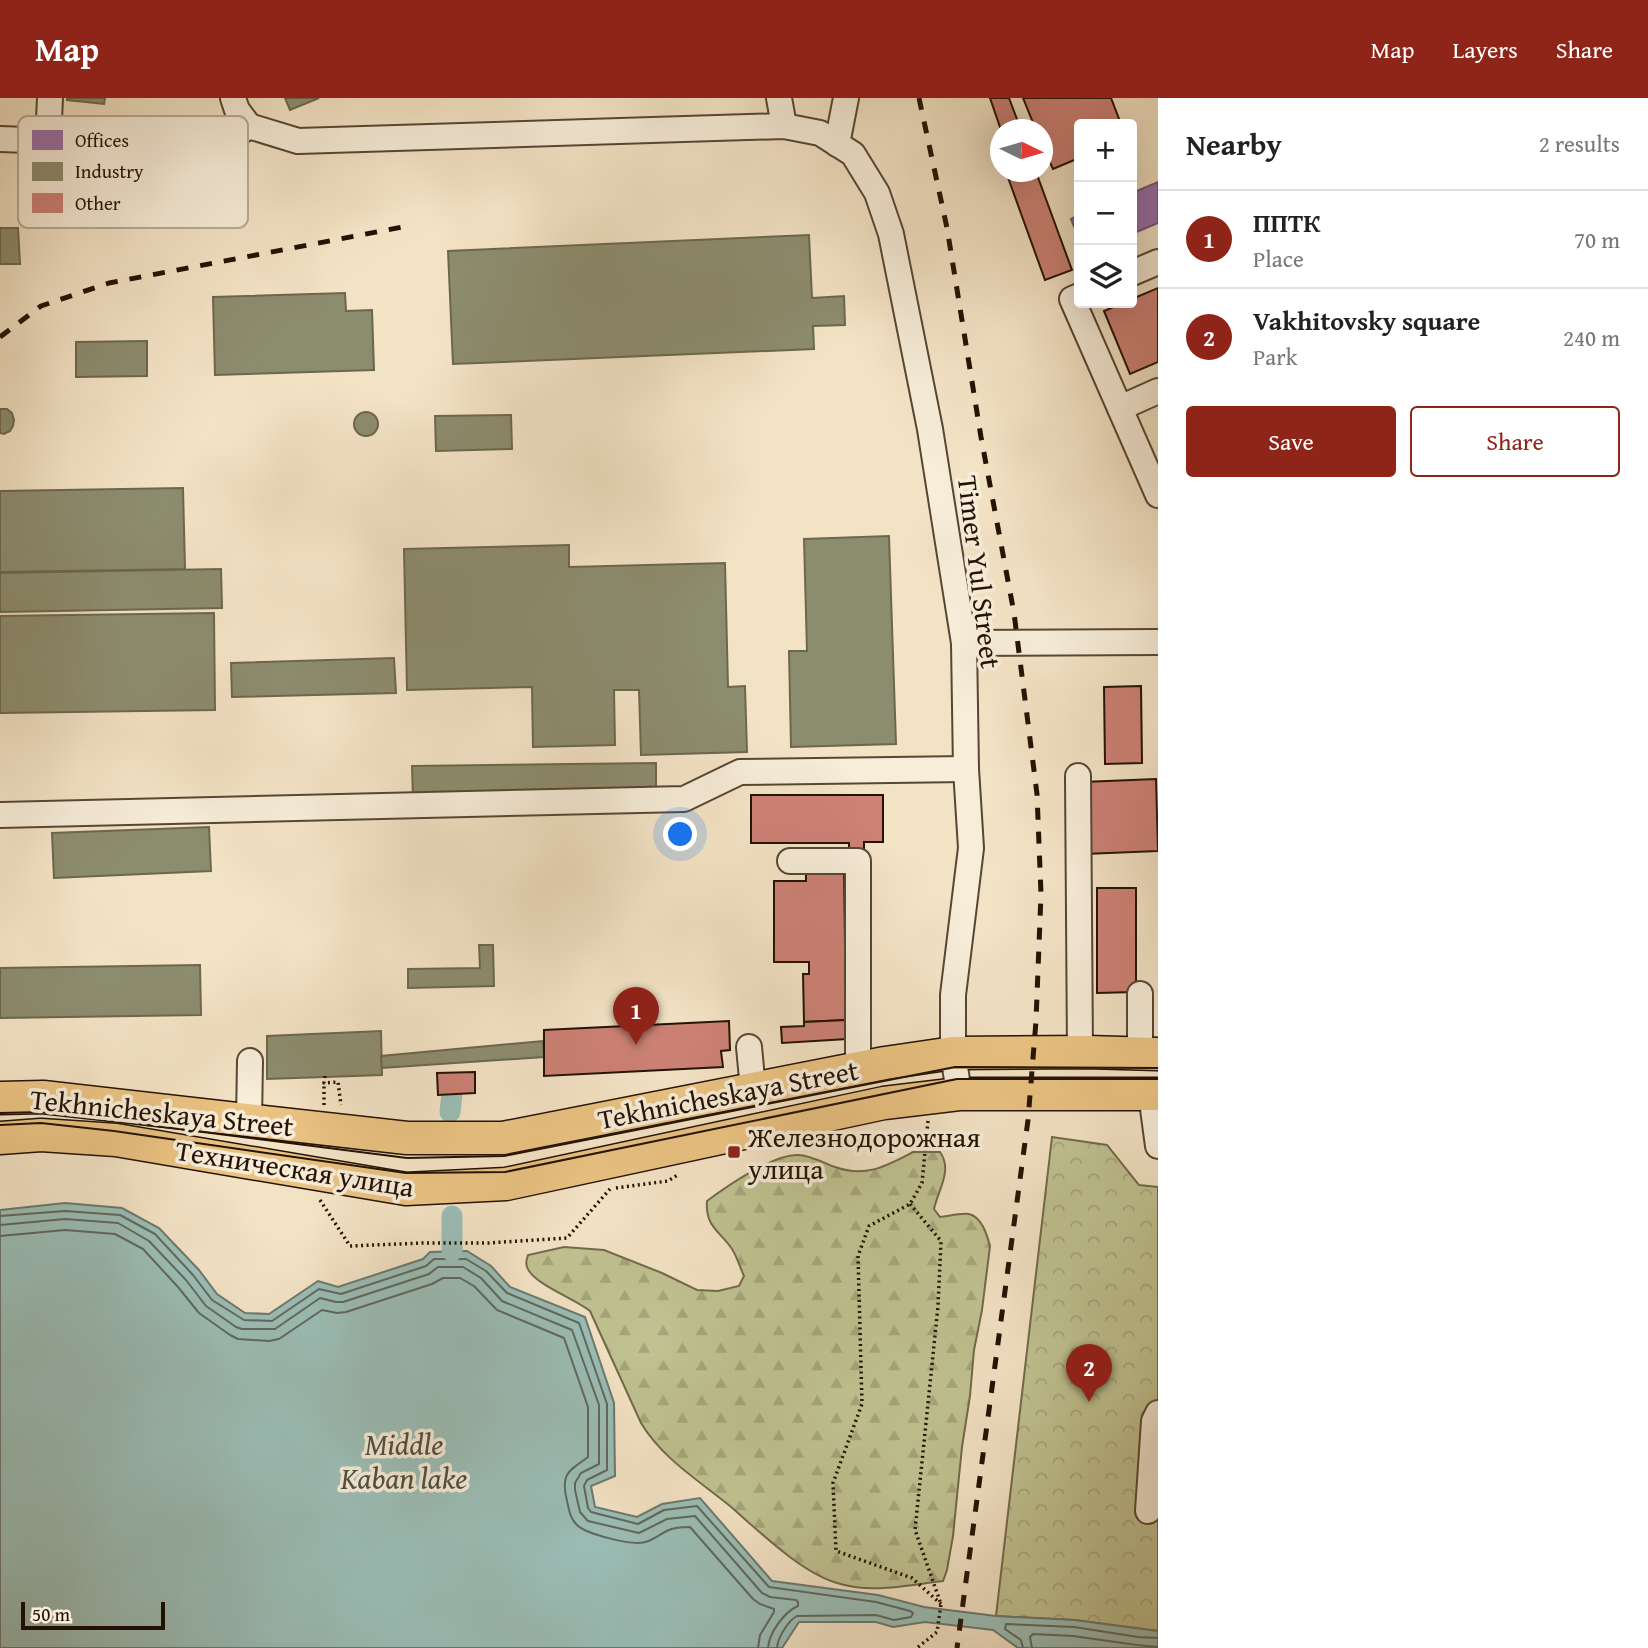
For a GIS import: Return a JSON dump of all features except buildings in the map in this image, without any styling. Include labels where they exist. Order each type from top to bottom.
[{"type":"main road","points":[[953,1054],[1149,1054]]},
{"type":"main road","name":"Tekhnicheskaya Street","points":[[503,1138],[858,1069],[953,1054]]},
{"type":"main road","name":"Техническая улица","points":[[0,1138],[41,1135],[116,1140],[406,1189],[506,1184],[884,1103],[959,1094],[1155,1094]]},
{"type":"main road","name":"Tekhnicheskaya Street","points":[[0,1098],[43,1097],[249,1111],[407,1139]]},
{"type":"main road","name":"Техническая улица","points":[[407,1139],[503,1138]]},
{"type":"street","points":[[49,116],[50,98]]},
{"type":"street","points":[[233,98],[242,116]]},
{"type":"street","points":[[779,98],[784,126]]},
{"type":"street","points":[[845,149],[846,98]]},
{"type":"street","points":[[249,126],[298,141],[784,126],[820,133],[845,149]]},
{"type":"street","points":[[0,139],[18,140]]},
{"type":"street","name":"Timer Yul Street","points":[[845,149],[877,192],[891,234],[930,429],[964,643],[966,769],[971,848],[953,995],[953,1054],[959,1094]]},
{"type":"street","points":[[1137,271],[1158,262]]},
{"type":"street","points":[[1080,308],[1158,495]]},
{"type":"street","points":[[1120,408],[1158,391]]},
{"type":"street","points":[[964,643],[1158,642]]},
{"type":"street","points":[[0,815],[684,799],[740,772],[966,769]]},
{"type":"street","points":[[1078,776],[1080,1052]]},
{"type":"street","points":[[790,861],[858,861],[858,1069]]},
{"type":"street","points":[[1140,995],[1149,1054]]},
{"type":"street","points":[[749,1047],[753,1089]]},
{"type":"street","points":[[249,1111],[250,1061]]},
{"type":"street","points":[[229,1080],[249,1111]]},
{"type":"street","points":[[1155,1094],[1158,1146]]},
{"type":"street","points":[[1148,1511],[1154,1421],[1158,1413]]},
{"type":"path","points":[[323,1114],[325,1076]]},
{"type":"path","points":[[324,1083],[338,1082],[341,1106]]},
{"type":"path","points":[[928,1121],[922,1183],[910,1204],[869,1226],[858,1256],[862,1404],[833,1483],[836,1551],[912,1578],[941,1604]]},
{"type":"path","points":[[598,1191],[668,1181],[686,1170]]},
{"type":"path","points":[[316,1193],[350,1245],[488,1243],[567,1238],[610,1189]]},
{"type":"path","points":[[910,1204],[941,1241],[938,1306],[915,1530],[941,1604],[937,1632],[917,1648]]},
{"type":"green space","points":[[1052,1137],[1107,1145],[1139,1185],[1158,1187],[1158,1631],[1074,1620],[996,1616]]},
{"type":"green space","points":[[913,1152],[940,1152],[944,1159],[945,1173],[934,1209],[940,1217],[962,1214],[974,1216],[983,1227],[990,1246],[974,1350],[953,1536],[943,1581],[890,1588],[863,1588],[837,1583],[809,1570],[681,1468],[659,1447],[641,1423],[590,1311],[534,1277],[526,1261],[528,1255],[564,1247],[604,1250],[697,1290],[718,1291],[739,1286],[744,1276],[732,1249],[708,1217],[707,1201],[751,1172],[789,1156],[799,1155],[846,1170],[866,1171],[885,1166]]},
{"type":"water","name":"Middle Kaban lake","points":[[65,1203],[122,1208],[159,1228],[199,1270],[217,1294],[245,1313],[269,1314],[318,1281],[338,1287],[423,1259],[430,1252],[467,1251],[491,1266],[510,1287],[585,1317],[614,1403],[615,1476],[591,1486],[595,1507],[637,1517],[662,1504],[700,1498],[772,1581],[878,1595],[924,1607],[996,1616],[1074,1620],[1158,1631],[1158,1648],[1018,1648],[993,1630],[925,1622],[893,1627],[876,1622],[799,1622],[782,1648],[0,1648],[0,1210]]},
{"type":"waterway","points":[[450,1112],[452,1094]]},
{"type":"waterway","points":[[452,1216],[452,1251]]},
{"type":"tram line","points":[[140,1124],[407,1158],[504,1156],[955,1067],[1158,1068]]},
{"type":"tram line","points":[[0,1125],[41,1123],[114,1131],[406,1173],[505,1172],[957,1079],[1158,1079]]},
{"type":"tram line","points":[[0,1113],[42,1112],[105,1120]]},
{"type":"railway","points":[[919,98],[947,228],[981,437],[1014,613],[1037,794],[1041,894],[1036,1021],[1028,1120],[957,1648]]},
{"type":"railway","points":[[0,337],[41,306],[109,283],[408,226]]},
{"type":"place","name":"ППТК","points":[[636,1045]]},
{"type":"place","name":"Железнодорожная улица","points":[[734,1152]]},
{"type":"place","name":"Vakhitovsky square","points":[[1089,1402]]}]
